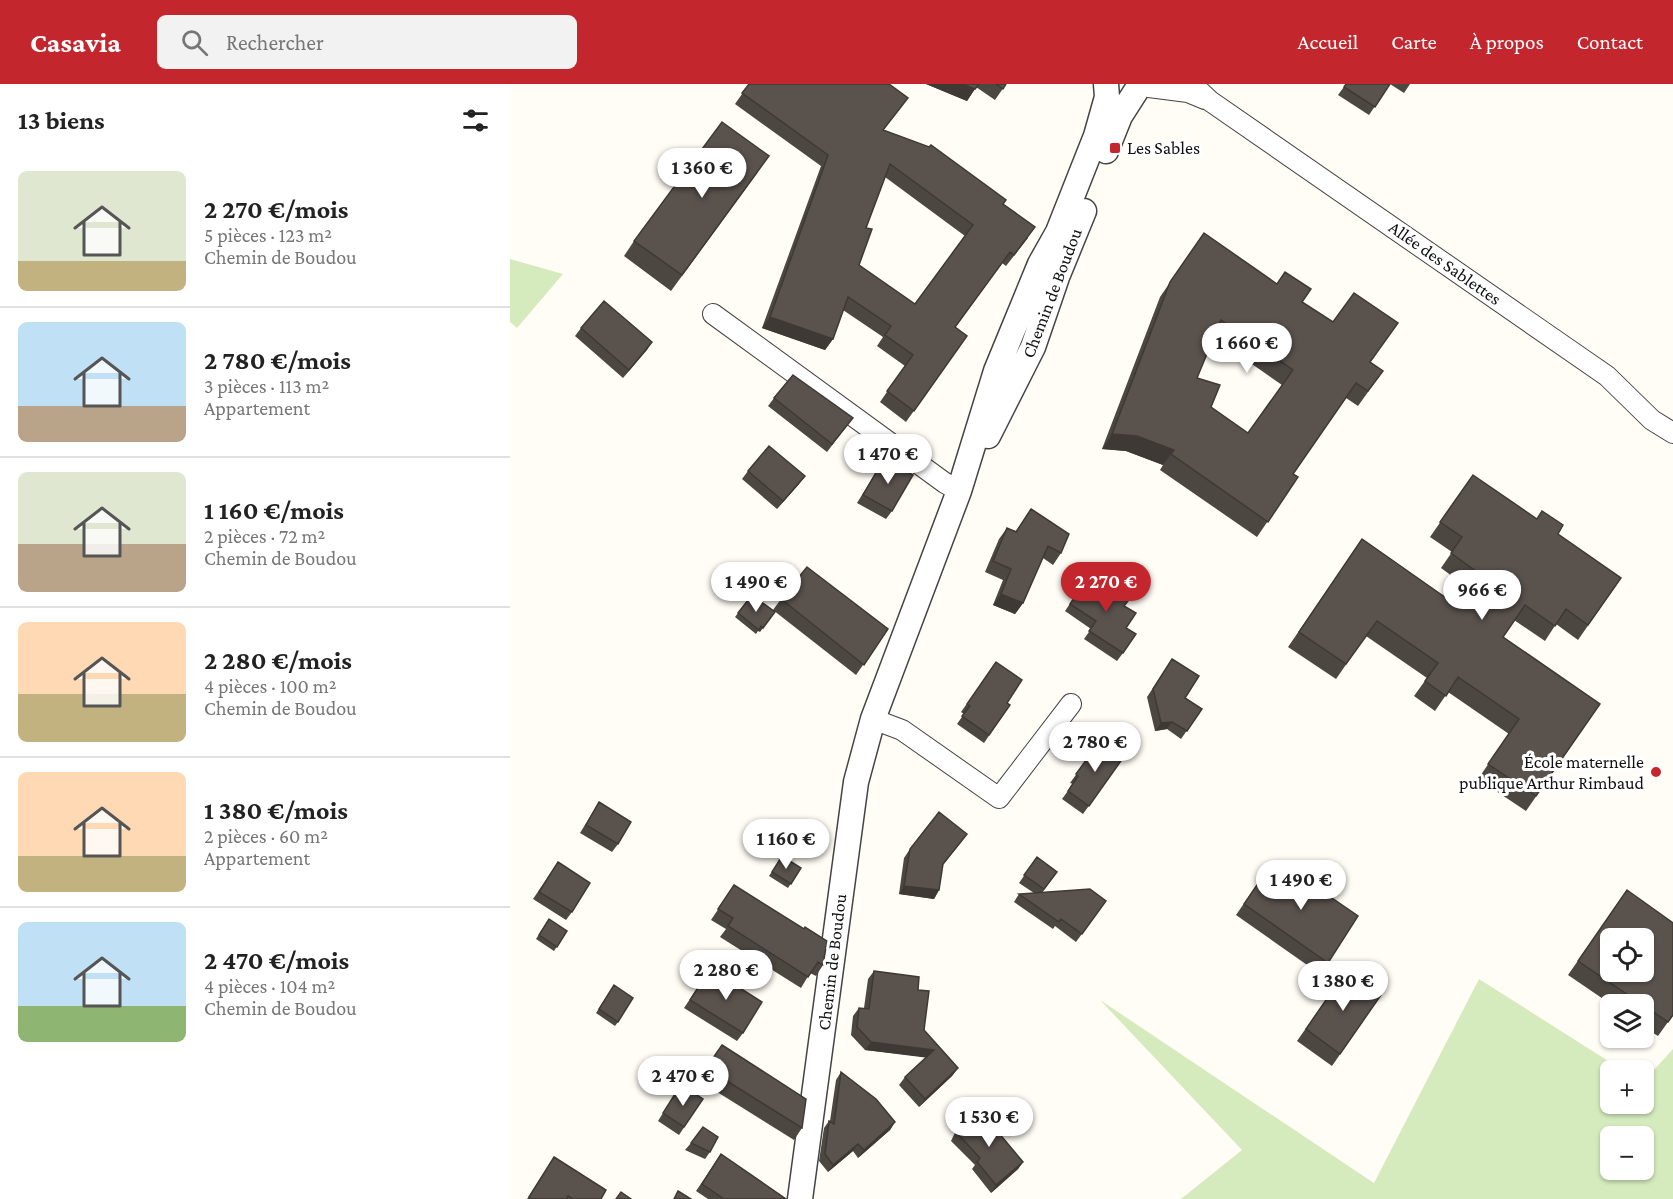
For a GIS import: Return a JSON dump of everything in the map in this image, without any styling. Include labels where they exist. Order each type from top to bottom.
[{"type":"street","points":[[1108,84],[1125,91],[1146,87]]},
{"type":"street","name":"Chemin de Boudou","points":[[800,1199],[856,782],[873,719],[959,491],[996,371],[1040,264],[1058,232],[1096,136],[1107,97],[1108,84]]},
{"type":"street","name":"Allée des Sablettes","points":[[1192,84],[1210,101],[1607,376],[1652,420],[1673,433]]},
{"type":"street","name":"Chemin de Boudou","points":[[959,491],[1033,347],[1057,277],[1119,116],[1146,87]]},
{"type":"street","name":"Allée des Sablettes","points":[[1146,87],[1188,92],[1210,101]]},
{"type":"street","points":[[713,314],[959,491]]},
{"type":"street","points":[[873,719],[902,730],[999,798],[1071,704]]},
{"type":"green space","points":[[510,259],[563,274],[517,328],[510,322]]},
{"type":"green space","points":[[1479,979],[1607,1060],[1600,1060],[1600,1114],[1654,1114],[1654,1070],[1673,1049],[1673,1199],[1181,1199],[1242,1150],[1100,1000],[1374,1183]]},
{"type":"building","points":[[749,84],[889,84],[908,98],[883,130],[929,147],[931,145],[1006,200],[1003,204],[1035,227],[1014,255],[1010,252],[955,327],[967,336],[914,411],[887,391],[913,355],[885,335],[891,326],[848,297],[833,339],[770,317],[828,155],[742,93]],"holes":[[[890,164],[973,225],[915,304],[859,265],[872,229],[866,228]]]},
{"type":"building","points":[[962,84],[979,84],[975,89]]},
{"type":"building","points":[[996,84],[1006,84],[1003,89]]},
{"type":"building","points":[[1346,84],[1390,84],[1375,107],[1344,87]]},
{"type":"building","points":[[722,122],[769,156],[682,275],[634,241]]},
{"type":"building","points":[[1204,233],[1277,284],[1285,272],[1311,289],[1302,302],[1333,322],[1354,293],[1398,323],[1370,362],[1383,371],[1368,391],[1356,383],[1293,474],[1298,477],[1268,522],[1171,454],[1174,450],[1137,436],[1112,434],[1170,282]],"holes":[[[1221,320],[1293,370],[1248,433],[1211,407],[1220,385],[1197,378]]]},
{"type":"building","points":[[604,301],[652,342],[629,370],[581,328]]},
{"type":"building","points":[[793,375],[853,418],[832,444],[774,398]]},
{"type":"building","points":[[769,446],[805,476],[783,501],[748,471]]},
{"type":"building","points":[[884,459],[913,475],[892,511],[863,495]]},
{"type":"building","points":[[1473,475],[1537,519],[1542,511],[1563,525],[1558,534],[1621,578],[1588,625],[1566,609],[1555,626],[1525,605],[1503,637],[1600,704],[1536,796],[1488,764],[1519,719],[1458,677],[1446,696],[1425,681],[1438,663],[1377,621],[1346,664],[1299,632],[1362,539],[1459,607],[1481,575],[1451,553],[1462,537],[1440,522]]},
{"type":"building","points":[[1031,509],[1069,534],[1061,553],[1048,546],[1023,603],[1001,594],[1011,569],[993,561],[1007,528],[1016,532]]},
{"type":"building","points":[[807,567],[888,629],[864,665],[781,599]]},
{"type":"building","points":[[1089,575],[1128,601],[1124,606],[1136,613],[1126,628],[1136,634],[1123,653],[1089,631],[1096,621],[1070,604]]},
{"type":"building","points":[[752,595],[775,612],[759,630],[738,613]]},
{"type":"building","points":[[1172,659],[1199,676],[1185,698],[1202,709],[1187,731],[1172,722],[1161,723],[1153,689]]},
{"type":"building","points":[[996,662],[1022,680],[1007,703],[1010,705],[989,735],[962,716],[970,706],[967,704]]},
{"type":"building","points":[[1100,741],[1123,758],[1089,806],[1068,791],[1078,776],[1076,774]]},
{"type":"building","points":[[599,802],[631,822],[618,844],[586,825]]},
{"type":"building","points":[[939,812],[967,834],[943,864],[939,890],[904,886],[910,849]]},
{"type":"building","points":[[782,856],[801,868],[791,884],[772,872]]},
{"type":"building","points":[[1037,857],[1057,872],[1044,889],[1024,875]]},
{"type":"building","points":[[558,862],[590,883],[572,912],[539,892]]},
{"type":"building","points":[[1272,863],[1291,870],[1358,916],[1328,963],[1244,904]]},
{"type":"building","points":[[734,885],[827,941],[823,965],[818,962],[808,977],[728,926],[733,918],[718,909]]},
{"type":"building","points":[[1090,889],[1106,901],[1082,934],[1061,919],[1059,922],[1019,894]]},
{"type":"building","points":[[1627,890],[1673,923],[1673,1015],[1668,1022],[1654,1013],[1654,994],[1627,994],[1609,982],[1654,982],[1654,928],[1601,928]]},
{"type":"building","points":[[549,919],[567,931],[557,947],[539,935]]},
{"type":"building","points":[[1600,929],[1600,976],[1578,961]]},
{"type":"building","points":[[710,969],[762,1002],[743,1033],[690,1000]]},
{"type":"building","points":[[874,971],[919,977],[918,990],[929,991],[924,1030],[958,1068],[925,1099],[905,1077],[934,1050],[871,1042],[857,1027],[859,1008],[869,1009]]},
{"type":"building","points":[[1346,971],[1381,995],[1340,1054],[1306,1029]]},
{"type":"building","points":[[614,985],[633,998],[618,1022],[599,1009]]},
{"type":"building","points":[[722,1045],[806,1099],[802,1128],[706,1068]]},
{"type":"building","points":[[841,1072],[876,1099],[895,1122],[864,1150],[858,1144],[833,1165],[825,1154],[829,1121],[834,1124]]},
{"type":"building","points":[[686,1088],[703,1099],[684,1127],[663,1113],[675,1094],[681,1098]]},
{"type":"building","points":[[965,1114],[993,1126],[1023,1162],[996,1185],[977,1162],[980,1158],[957,1133]]},
{"type":"building","points":[[703,1127],[718,1137],[710,1152],[691,1143]]},
{"type":"building","points":[[721,1154],[786,1199],[724,1199],[702,1184]]},
{"type":"building","points":[[554,1157],[606,1190],[601,1199],[573,1199],[568,1196],[566,1199],[532,1199],[529,1197]]},
{"type":"building","points":[[678,1191],[691,1199],[674,1199]]},
{"type":"building","points":[[621,1192],[631,1199],[616,1199]]},
{"type":"place","name":"Les Sables","points":[[1115,148]]},
{"type":"place","name":"École maternelle publique Arthur Rimbaud","points":[[1656,772]]}]
